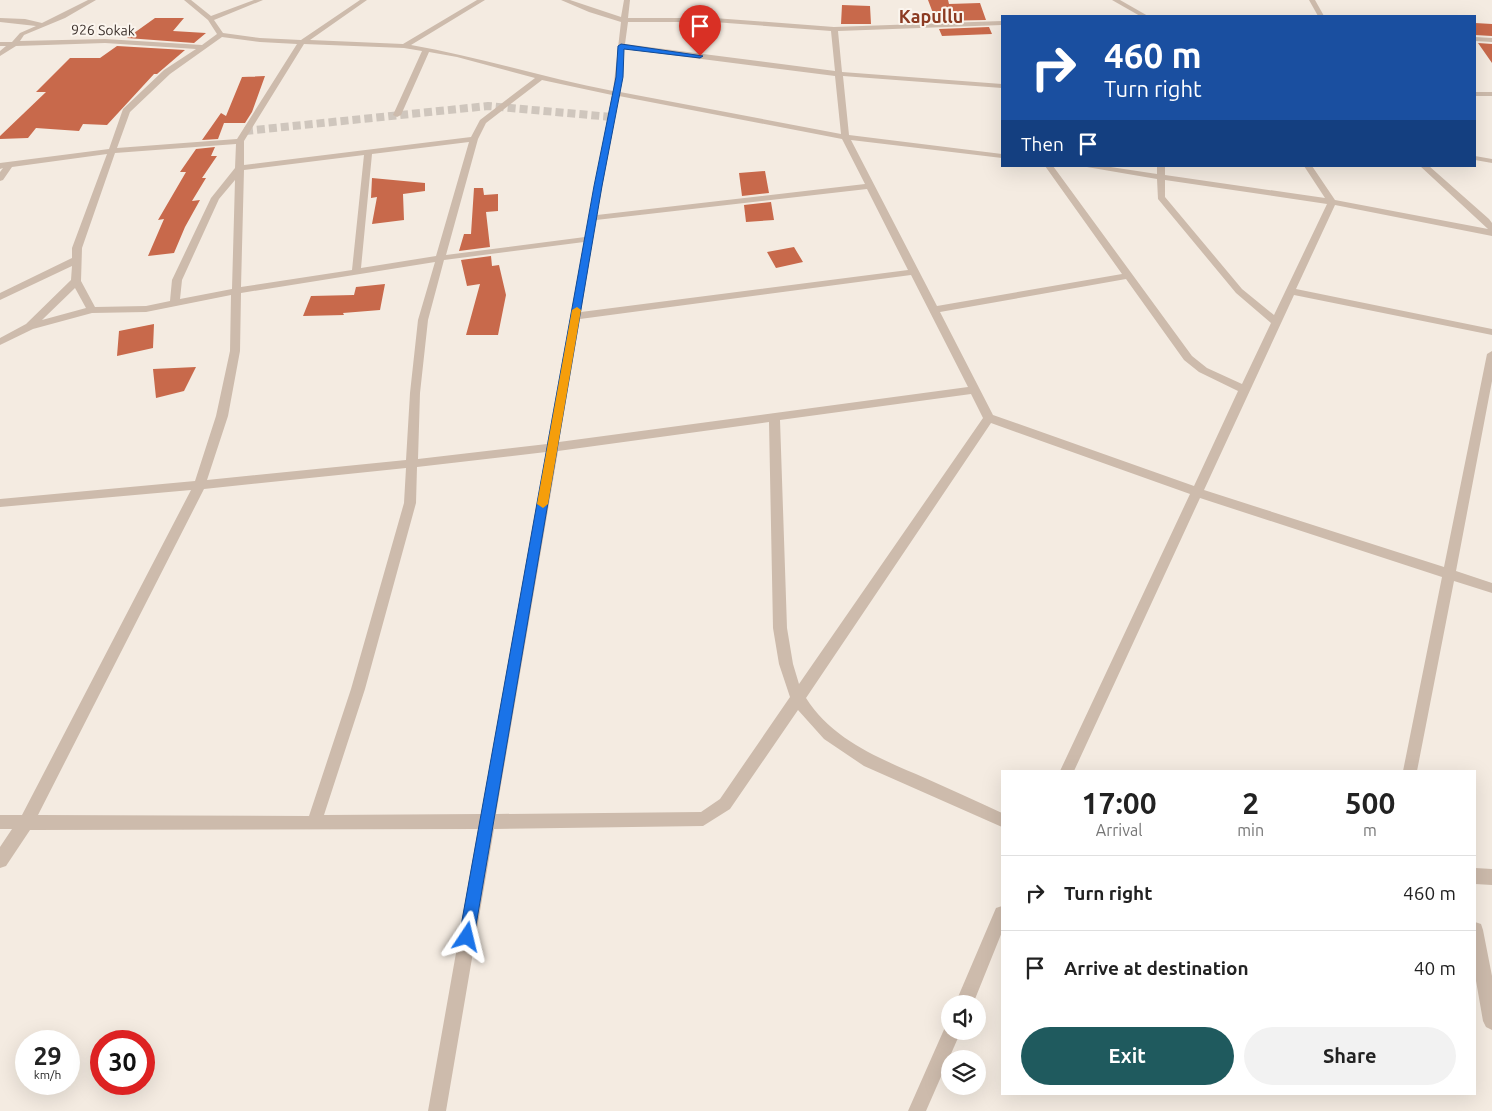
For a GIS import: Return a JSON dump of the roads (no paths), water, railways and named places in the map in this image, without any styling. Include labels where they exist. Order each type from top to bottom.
[{"type":"street","points":[[0,54],[15,43],[22,34],[93,0]]},
{"type":"street","points":[[187,0],[210,19],[221,35]]},
{"type":"street","points":[[210,19],[260,0]]},
{"type":"street","points":[[0,860],[27,822],[200,486],[222,416],[235,351],[240,141],[302,42],[364,0]]},
{"type":"street","points":[[404,46],[482,0]]},
{"type":"street","points":[[564,0],[591,11],[624,20],[714,20],[834,29],[1001,23]]},
{"type":"street","points":[[437,1111],[616,93],[627,0]]},
{"type":"street","points":[[1115,0],[1143,15]]},
{"type":"street","points":[[1312,0],[1320,15]]},
{"type":"street","points":[[0,20],[26,21],[42,25]]},
{"type":"street","points":[[834,29],[845,137],[989,418],[1197,492],[1492,588]]},
{"type":"street","points":[[92,310],[76,281],[76,248],[126,111],[167,72],[221,35],[302,42],[404,46],[542,76],[566,84],[845,137],[1001,156]]},
{"type":"street","points":[[1476,39],[1492,40]]},
{"type":"street","name":"926 Sokak","points":[[0,44],[105,41],[205,47]]},
{"type":"street","points":[[621,46],[838,74],[1001,86]]},
{"type":"street","points":[[397,114],[426,50]]},
{"type":"street","points":[[314,823],[358,689],[407,512],[412,464],[415,393],[423,320],[474,139],[483,122],[542,76]]},
{"type":"street","points":[[1476,94],[1492,94]]},
{"type":"street","points":[[176,303],[177,280],[215,198],[240,168],[474,139]]},
{"type":"street","points":[[0,178],[5,165],[112,151],[240,141]]},
{"type":"street","points":[[356,272],[368,153]]},
{"type":"street","points":[[1476,158],[1492,160]]},
{"type":"street","points":[[1050,167],[1188,358],[1203,370],[1245,390]]},
{"type":"street","points":[[1100,167],[1161,171],[1492,231]]},
{"type":"street","points":[[1309,167],[1332,202]]},
{"type":"street","points":[[1425,167],[1486,221],[1492,231]]},
{"type":"street","points":[[1161,171],[1161,197],[1239,291],[1276,322]]},
{"type":"street","points":[[593,218],[870,186]]},
{"type":"street","points":[[1067,770],[1332,202]]},
{"type":"street","points":[[0,342],[30,326],[92,310],[146,308],[236,291],[442,258],[589,239]]},
{"type":"street","points":[[0,297],[76,260]]},
{"type":"street","points":[[576,316],[914,272]]},
{"type":"street","points":[[933,310],[1129,276]]},
{"type":"street","points":[[30,326],[76,281]]},
{"type":"street","points":[[1291,291],[1492,332]]},
{"type":"street","points":[[1410,770],[1492,354]]},
{"type":"street","points":[[0,503],[200,486],[412,464],[774,418],[974,390]]},
{"type":"street","points":[[774,418],[780,610],[784,657],[798,698],[823,728],[852,751],[869,761],[1001,820]]},
{"type":"street","points":[[0,822],[314,823],[703,818],[725,804],[989,418]]},
{"type":"street","points":[[1476,876],[1492,877]]},
{"type":"street","points":[[968,995],[1001,916]]},
{"type":"street","points":[[1476,935],[1492,1021]]},
{"type":"street","points":[[917,1111],[948,1040]]},
{"type":"tunnel","points":[[245,131],[488,106],[612,117]]},
{"type":"district","name":"Kapullu","points":[[931,16]]}]
